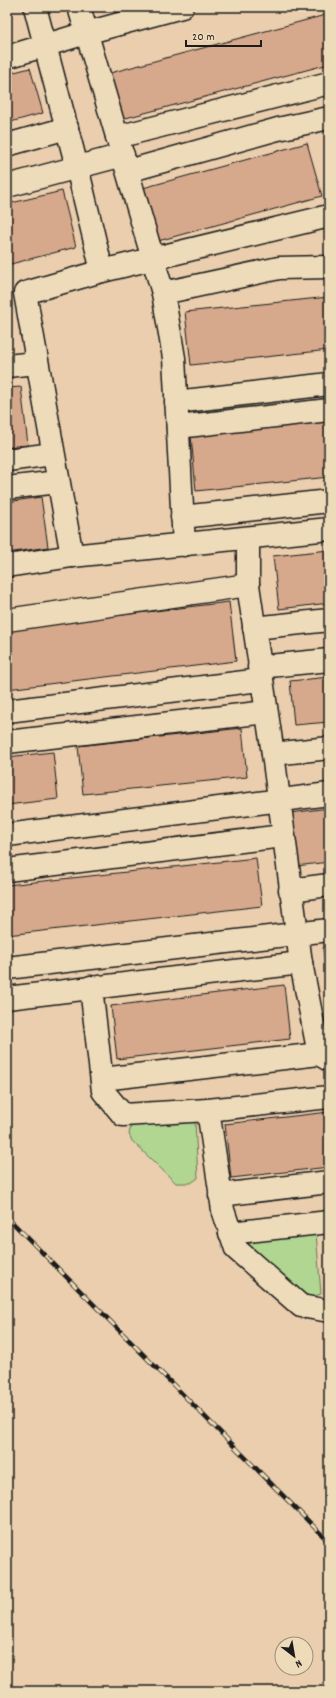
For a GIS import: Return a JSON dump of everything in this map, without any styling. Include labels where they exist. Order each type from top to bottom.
[{"type":"street","points":[[35,7],[77,167],[102,271]]},
{"type":"street","points":[[79,7],[153,257],[157,278],[163,293],[174,358],[184,544]]},
{"type":"street","points":[[7,57],[45,47],[86,33],[182,7]]},
{"type":"street","points":[[7,186],[122,155],[329,83]]},
{"type":"street","points":[[122,155],[278,129],[329,118]]},
{"type":"street","points":[[7,145],[67,128]]},
{"type":"street","points":[[72,556],[36,363],[16,295],[153,257],[329,216]]},
{"type":"street","points":[[163,293],[279,268],[329,266]]},
{"type":"street","points":[[7,366],[36,363]]},
{"type":"street","points":[[176,402],[329,384]]},
{"type":"street","points":[[178,427],[329,410]]},
{"type":"street","points":[[7,460],[53,454]]},
{"type":"street","points":[[7,488],[58,482]]},
{"type":"street","points":[[182,517],[329,501]]},
{"type":"street","points":[[7,566],[72,556],[329,529]]},
{"type":"street","points":[[102,1079],[324,1057],[320,1019],[301,963],[290,890],[273,754],[248,585],[248,538]]},
{"type":"street","points":[[7,620],[248,585]]},
{"type":"street","points":[[254,628],[329,620]]},
{"type":"street","points":[[7,711],[260,674],[329,660]]},
{"type":"street","points":[[7,742],[266,712]]},
{"type":"street","points":[[273,754],[329,748]]},
{"type":"street","points":[[7,834],[329,794]]},
{"type":"street","points":[[7,870],[283,836]]},
{"type":"street","points":[[290,890],[329,885]]},
{"type":"street","points":[[7,968],[329,930]]},
{"type":"street","points":[[7,998],[301,963]]},
{"type":"street","points":[[91,987],[103,1091],[123,1115],[208,1110],[329,1096]]},
{"type":"street","points":[[208,1110],[223,1210],[236,1249],[300,1306],[329,1311]]},
{"type":"street","points":[[220,1195],[329,1182]]},
{"type":"street","points":[[230,1233],[329,1222]]},
{"type":"green space","points":[[195,1121],[198,1178],[191,1183],[176,1183],[132,1141],[129,1134],[131,1126]]},
{"type":"green space","points":[[316,1233],[321,1294],[311,1297],[298,1295],[243,1246],[246,1238]]},
{"type":"building","points":[[329,14],[329,64],[122,119],[110,73]]},
{"type":"building","points":[[30,68],[43,113],[7,123],[7,74]]},
{"type":"building","points":[[307,143],[322,196],[158,241],[143,188]]},
{"type":"building","points":[[62,191],[76,247],[7,265],[7,204]]},
{"type":"building","points":[[329,297],[329,350],[191,365],[185,312]]},
{"type":"building","points":[[21,387],[28,445],[7,447],[7,388]]},
{"type":"building","points":[[329,421],[329,477],[196,491],[191,435]]},
{"type":"building","points":[[41,497],[48,547],[7,553],[7,502]]},
{"type":"building","points":[[329,550],[329,603],[279,609],[273,556]]},
{"type":"building","points":[[229,602],[236,661],[7,689],[7,629]]},
{"type":"building","points":[[329,677],[329,722],[294,725],[290,681]]},
{"type":"building","points":[[242,728],[247,777],[83,794],[78,746]]},
{"type":"building","points":[[53,752],[58,799],[7,805],[7,757]]},
{"type":"building","points":[[329,808],[329,862],[296,866],[290,813]]},
{"type":"building","points":[[256,858],[262,906],[7,935],[7,885]]},
{"type":"building","points":[[329,947],[329,997],[328,997],[323,948]]},
{"type":"building","points":[[284,985],[290,1039],[117,1059],[111,1006]]},
{"type":"building","points":[[329,1112],[329,1167],[231,1178],[225,1124]]},
{"type":"railway","points":[[7,1217],[329,1542]]}]
